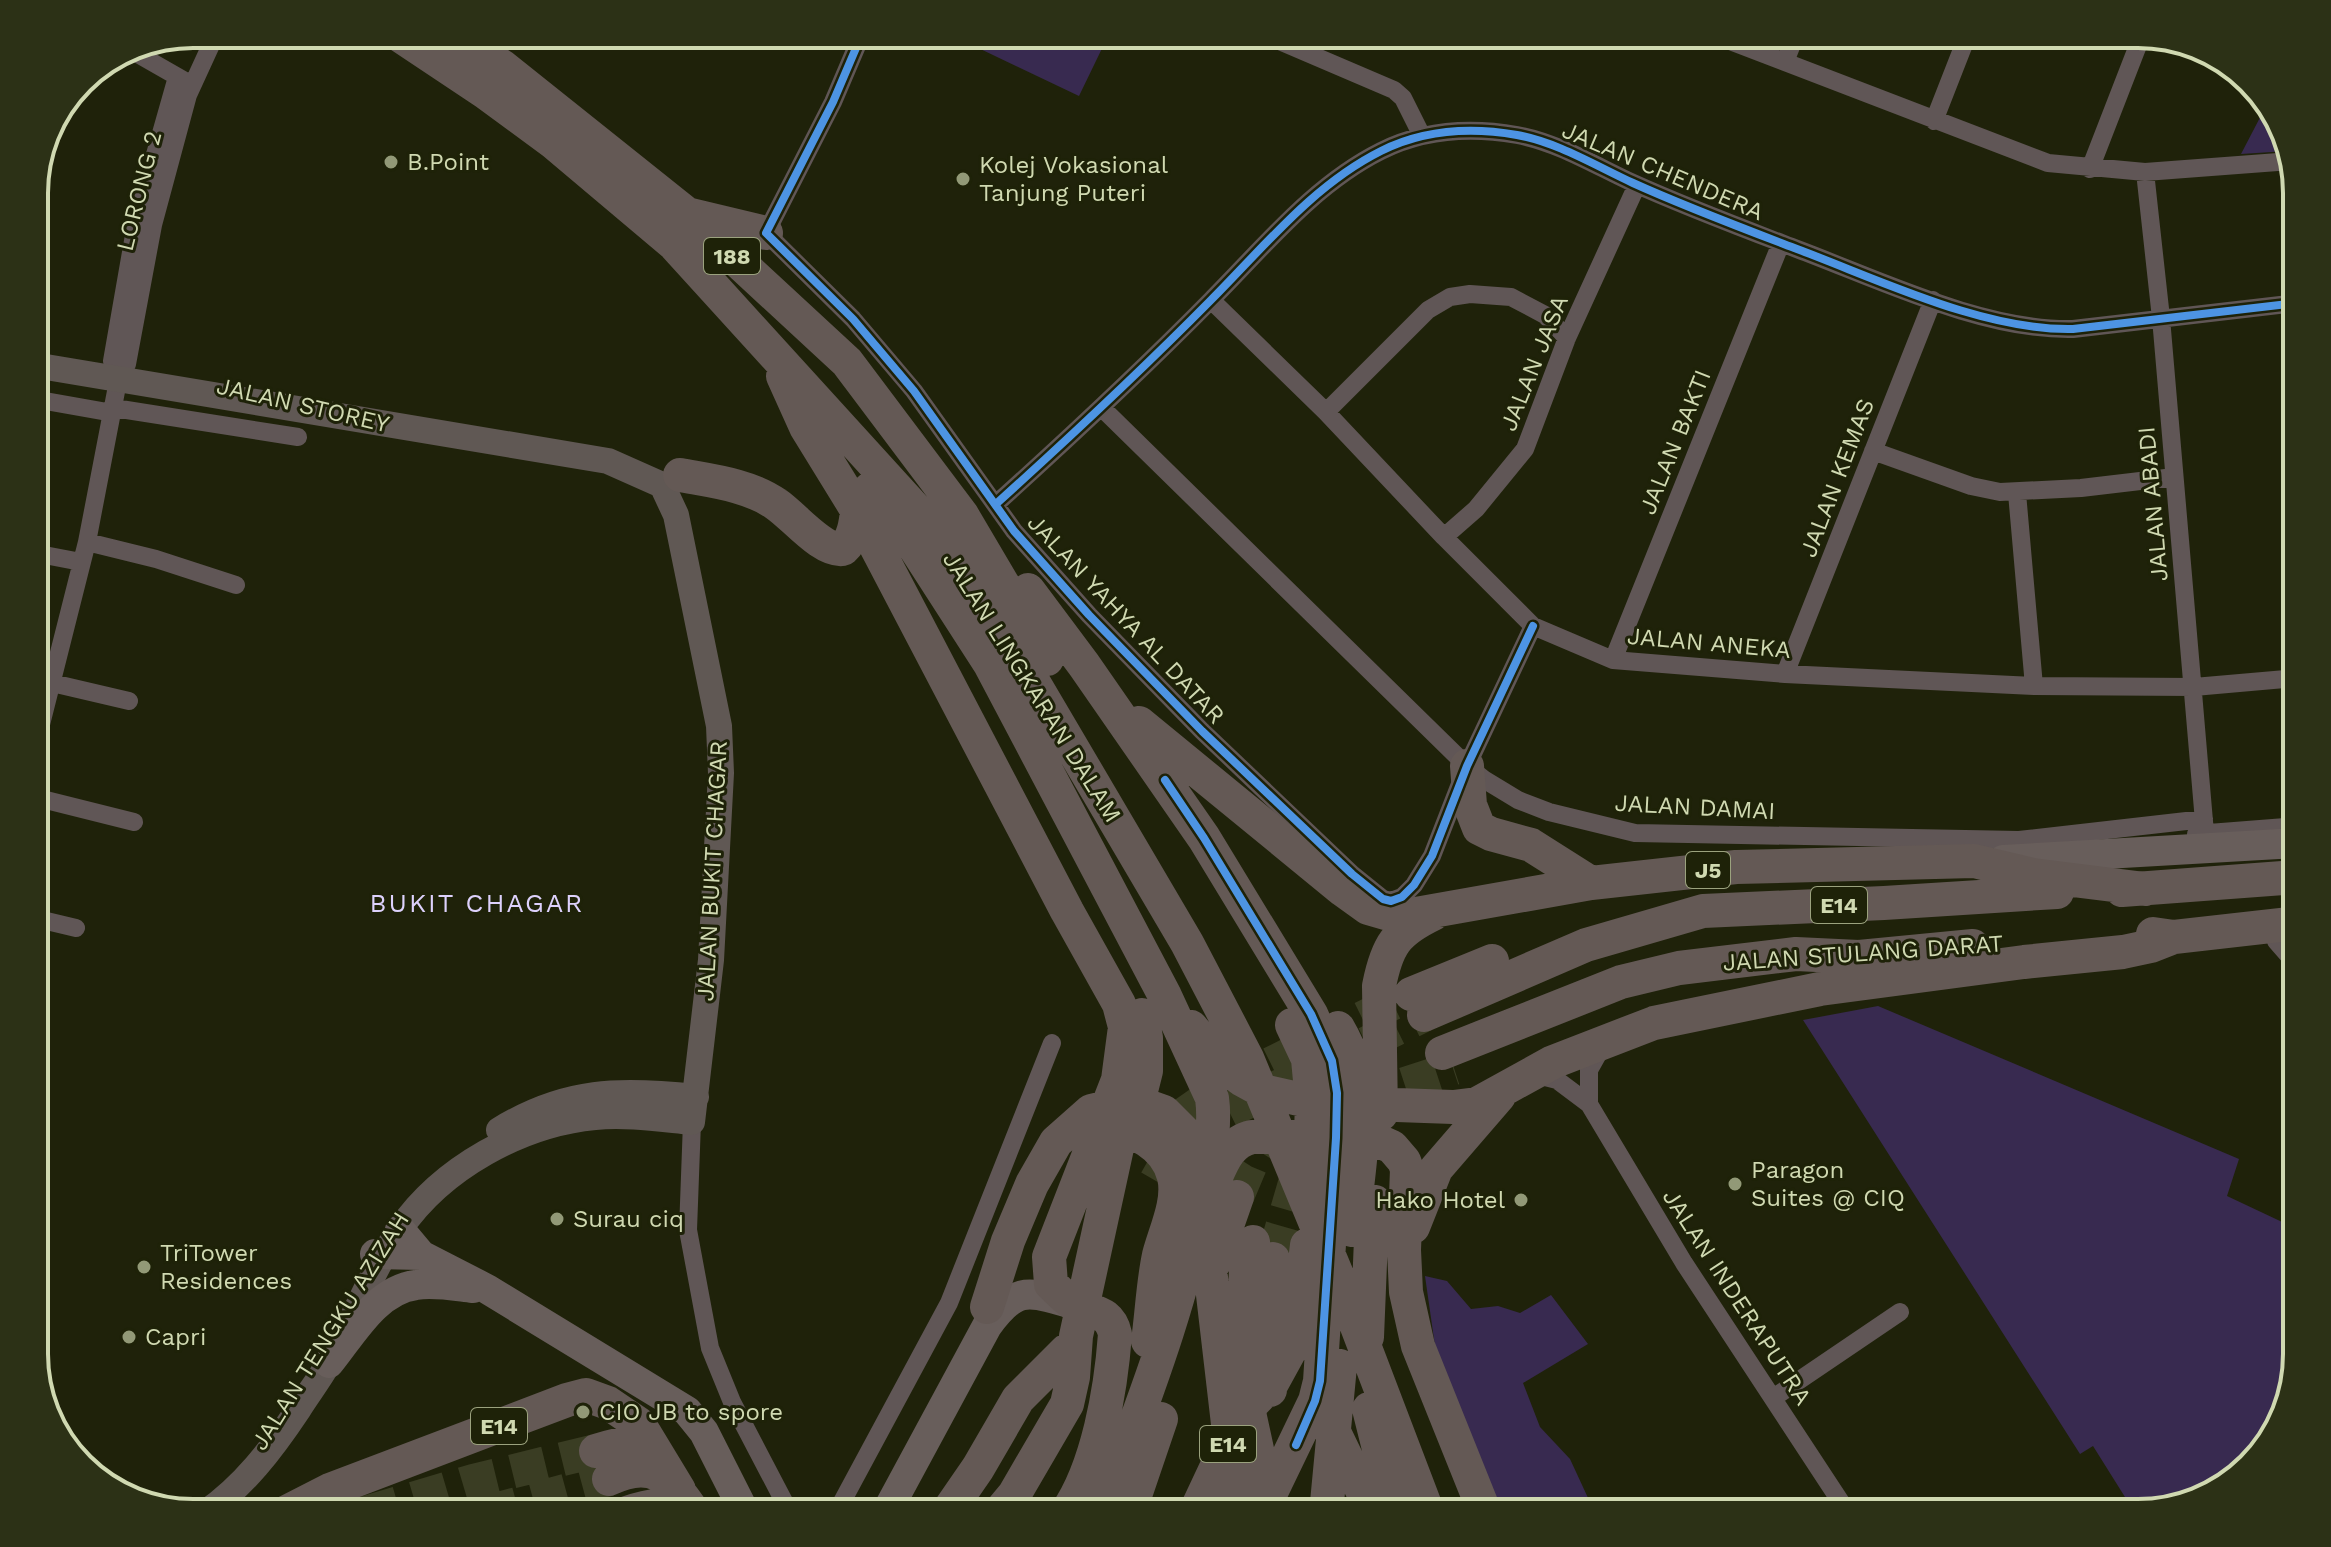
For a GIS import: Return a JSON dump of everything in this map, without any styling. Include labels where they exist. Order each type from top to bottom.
[{"type":"highway","name":"JALAN LINGKARAN DALAM","points":[[419,48],[485,92],[565,152],[674,244],[927,522],[973,585],[1269,1051],[1362,1275],[1448,1499]]},
{"type":"highway","name":"JALAN LINGKARAN DALAM","points":[[474,48],[503,67],[687,214],[847,362],[962,515],[1197,937],[1340,1282],[1423,1499]]},
{"type":"highway","points":[[687,214],[766,233]]},
{"type":"highway","points":[[772,350],[806,427],[857,510],[1119,1004],[1125,1027],[1118,1080],[1049,1257],[1051,1284],[1072,1330],[1073,1377],[1067,1404],[1011,1499]]},
{"type":"highway","points":[[828,412],[1138,1002],[1146,1038],[1146,1071],[1142,1087],[1117,1148],[1072,1330],[1052,1387],[999,1478],[983,1499]]},
{"type":"highway","points":[[859,474],[912,543],[990,664],[1165,996],[1212,1098],[1215,1116],[1184,1282],[1140,1410],[1087,1499]]},
{"type":"highway","points":[[680,475],[740,487],[774,503],[826,546],[837,550],[843,549],[851,540],[857,510]]},
{"type":"highway","points":[[962,515],[1009,564],[1165,780],[1212,823],[1257,890],[1341,1034],[1358,1071],[1348,1104],[1333,1443],[1327,1499]]},
{"type":"highway","points":[[1105,694],[1368,908],[1399,917],[1444,908]]},
{"type":"highway","points":[[1467,766],[1470,805],[1479,828],[1531,845],[1591,883]]},
{"type":"highway","points":[[1165,780],[1187,841],[1232,915],[1296,1031],[1308,1059],[1348,1104]]},
{"type":"highway","points":[[1295,851],[1341,864],[1368,908]]},
{"type":"highway","points":[[1974,861],[2033,875],[2145,889]]},
{"type":"highway","name":"J5","points":[[1444,908],[1591,883],[1736,867],[1974,861]]},
{"type":"highway","name":"E14","points":[[1418,1005],[1585,923],[1645,913],[2145,889],[2283,879]]},
{"type":"highway","points":[[1444,908],[1409,925],[1398,935],[1389,951],[1379,986],[1381,1034],[1390,1057],[1404,1077],[1423,1092],[1453,1107]]},
{"type":"highway","name":"JALAN STULANG DARAT","points":[[1448,1060],[1621,982],[1679,968],[1796,954],[1859,957],[2137,931],[2174,937],[2283,924]]},
{"type":"highway","points":[[1165,996],[1222,1064],[1263,1091],[1348,1104],[1453,1107],[1477,1104],[1517,1082],[1654,1023],[1789,995],[1995,965],[2123,952],[2174,937]]},
{"type":"highway","points":[[1268,1499],[1315,1401],[1320,1381],[1347,1140],[1348,1104],[1381,1034]]},
{"type":"highway","points":[[1404,1250],[1436,1169],[1517,1082]]},
{"type":"highway","points":[[987,1307],[1008,1241],[1032,1184],[1056,1142],[1091,1111],[1133,1101],[1164,1112],[1188,1136],[1198,1165],[1237,1499]]},
{"type":"highway","points":[[1106,1200],[1144,1151],[1183,1115]]},
{"type":"highway","points":[[987,1307],[1024,1266],[1074,1163],[1087,1143],[1106,1131],[1121,1131],[1143,1137],[1157,1148],[1175,1178],[1172,1207],[1159,1257],[1140,1410]]},
{"type":"highway","points":[[1198,1219],[1223,1161],[1237,1143],[1252,1137],[1347,1140],[1400,1155],[1407,1169],[1406,1292],[1418,1346],[1480,1499]]},
{"type":"highway","points":[[1347,1140],[1307,1248],[1289,1352],[1272,1383],[1289,1386],[1315,1401],[1345,1482],[1367,1499]]},
{"type":"highway","points":[[1347,1140],[1371,1239],[1366,1376],[1370,1418],[1381,1458]]},
{"type":"highway","points":[[1085,1499],[1110,1439],[1123,1383],[1143,1229],[1156,1181]]},
{"type":"highway","points":[[1134,1499],[1237,1197]]},
{"type":"highway","points":[[1260,1499],[1258,1454],[1244,1370],[1242,1321],[1246,1270],[1263,1251],[1279,1499]]},
{"type":"highway","points":[[957,1499],[1018,1399],[1072,1330],[1102,1313],[1110,1320],[1115,1334],[1099,1429],[1082,1499]]},
{"type":"highway","name":"E14","points":[[1202,1499],[1241,1415],[1272,1383]]},
{"type":"highway","name":"E14","points":[[312,1499],[586,1395],[608,1403],[639,1424],[683,1499]]},
{"type":"highway","points":[[1223,1499],[1242,1450],[1250,1417]]},
{"type":"highway","points":[[1379,1499],[1381,1458],[1386,1440],[1404,1431],[1427,1430],[1468,1466]]},
{"type":"highway","points":[[1288,1459],[1307,1437],[1333,1443]]},
{"type":"highway","points":[[657,1455],[639,1444],[620,1443],[602,1465],[647,1470],[666,1478],[682,1499]]},
{"type":"main road","name":"JALAN STOREY","points":[[48,351],[119,369],[401,427]]},
{"type":"main road","name":"JALAN STOREY","points":[[48,366],[119,369]]},
{"type":"main road","name":"JALAN BUKIT CHAGAR","points":[[401,427],[608,461],[662,485],[676,515],[719,726],[721,760],[711,960],[694,1110]]},
{"type":"main road","name":"J5","points":[[1974,861],[2283,844]]},
{"type":"main road","name":"JALAN TENGKU AZIZAH","points":[[207,1499],[239,1472],[268,1434],[387,1246],[421,1204],[471,1163],[495,1147],[527,1134],[593,1117],[694,1110]]},
{"type":"main road","name":"JALAN TENGKU AZIZAH","points":[[223,1499],[258,1465],[329,1363],[387,1246]]},
{"type":"main road","points":[[387,1246],[421,1255],[487,1289],[687,1411],[704,1432],[738,1499]]},
{"type":"main road","points":[[329,1363],[371,1311],[385,1297],[398,1290],[416,1285],[487,1289]]},
{"type":"main road","points":[[881,1499],[912,1453],[987,1326],[1004,1305],[1021,1294],[1034,1294],[1072,1330]]},
{"type":"main road","points":[[892,1499],[912,1453],[987,1307]]},
{"type":"main road","points":[[620,1372],[639,1392],[683,1423],[724,1499]]},
{"type":"street","points":[[48,697],[87,542],[113,410],[137,218],[184,80],[206,48]]},
{"type":"street","points":[[766,233],[833,102],[856,48]]},
{"type":"street","points":[[1296,48],[1394,90],[1403,98],[1422,136]]},
{"type":"street","points":[[1748,48],[2048,163],[2145,172],[2279,162]]},
{"type":"street","points":[[1785,62],[1790,48]]},
{"type":"street","points":[[1934,121],[1963,48]]},
{"type":"street","points":[[2090,169],[2137,48]]},
{"type":"street","points":[[143,57],[184,80]]},
{"type":"street","name":"JALAN CHENDERA","points":[[996,504],[1102,408],[1294,215],[1346,172],[1382,150],[1422,136],[1460,130],[1518,135],[1551,145],[1637,185],[1781,243],[1933,300],[2017,326],[2046,330],[2073,329],[2283,305]]},
{"type":"street","name":"JALAN ABADI","points":[[2145,172],[2161,318],[2204,826]]},
{"type":"street","name":"JALAN JASA","points":[[1444,537],[1476,509],[1525,449],[1567,338],[1637,185]]},
{"type":"street","name":"JALAN YAHYA AL DATAR","points":[[766,233],[853,319],[914,391],[1014,531],[1089,615],[1202,731],[1341,864],[1383,899],[1391,901],[1402,897],[1414,885],[1432,856],[1467,766],[1533,626]]},
{"type":"street","name":"JALAN BAKTI","points":[[1613,660],[1781,243]]},
{"type":"street","points":[[1326,412],[1428,310],[1450,297],[1470,294],[1511,297],[1545,315],[1567,338]]},
{"type":"street","name":"JALAN ANEKA","points":[[1211,300],[1326,412],[1533,626],[1613,660],[1785,674],[2034,686],[2194,687],[2283,679]]},
{"type":"street","name":"JALAN KEMAS","points":[[1785,674],[1933,300]]},
{"type":"street","points":[[48,401],[298,437]]},
{"type":"street","name":"JALAN DAMAI","points":[[1102,408],[1467,766],[1518,800],[1549,812],[1635,833],[2019,840],[2204,826],[2283,826]]},
{"type":"street","points":[[1873,451],[1971,486],[2017,493],[2174,477]]},
{"type":"street","points":[[2017,493],[2034,686]]},
{"type":"street","points":[[87,542],[156,559],[236,585]]},
{"type":"street","points":[[48,556],[81,562]]},
{"type":"street","points":[[53,678],[130,696]]},
{"type":"street","points":[[48,800],[134,822]]},
{"type":"street","name":"JALAN DAMAI","points":[[2031,860],[2204,826]]},
{"type":"street","points":[[48,921],[76,928]]},
{"type":"street","points":[[2283,928],[2276,941],[2283,949]]},
{"type":"street","points":[[1589,1104],[1589,1070],[1605,1042]]},
{"type":"street","points":[[844,1499],[961,1277],[1052,1043]]},
{"type":"street","name":"JALAN INDERAPUTRA","points":[[1517,1082],[1557,1080],[1589,1104],[1684,1263],[1839,1499]]},
{"type":"street","name":"JALAN BUKIT CHAGAR","points":[[694,1110],[688,1230],[710,1348],[732,1402],[783,1499]]},
{"type":"street","points":[[1773,1398],[1900,1312]]},
{"type":"shaded area","points":[[978,48],[1102,48],[1079,96]]},
{"type":"shaded area","points":[[2261,116],[2276,152],[2241,154]]},
{"type":"shaded area","points":[[1878,1006],[2239,1159],[2227,1196],[2283,1222],[2282,1373],[2268,1418],[2247,1450],[2219,1475],[2185,1491],[2147,1499],[2126,1499],[2093,1446],[2080,1454],[1803,1020]]},
{"type":"shaded area","points":[[1425,1276],[1447,1281],[1471,1309],[1498,1306],[1520,1313],[1551,1295],[1588,1344],[1523,1383],[1540,1427],[1570,1459],[1589,1499],[1492,1499],[1436,1353]]},
{"type":"tunnel","points":[[1183,1115],[1220,1089],[1405,997]]},
{"type":"tunnel","points":[[1156,1181],[1164,1167],[1223,1114],[1424,1015]]},
{"type":"tunnel","points":[[1356,1100],[1454,1068]]},
{"type":"tunnel","points":[[1237,1197],[1250,1166],[1281,1118]]},
{"type":"tunnel","points":[[1273,1259],[1302,1159]]},
{"type":"tunnel","points":[[412,1499],[596,1451]]},
{"type":"tunnel","points":[[535,1499],[609,1479]]},
{"type":"cycle path","points":[[856,48],[833,102],[766,233],[853,319],[914,391],[1014,531],[1089,615],[1202,731],[1352,874],[1383,899],[1391,901],[1402,897],[1414,885],[1432,856],[1467,766],[1533,626]]},
{"type":"cycle path","points":[[996,504],[1159,352],[1311,199],[1356,165],[1381,151],[1414,139],[1448,132],[1482,131],[1517,135],[1547,143],[1653,192],[1735,225],[1933,301],[2004,322],[2073,329],[2283,305]]},
{"type":"cycle path","points":[[1165,780],[1311,1014],[1332,1061],[1337,1093],[1336,1138],[1320,1381],[1296,1445]]},
{"type":"place","name":"B.Point","points":[[391,162]]},
{"type":"place","name":"Kolej Vokasional Tanjung Puteri","points":[[963,179]]},
{"type":"place","name":"Paragon Suites @ CIQ","points":[[1735,1184]]},
{"type":"place","name":"Hako Hotel","points":[[1521,1200]]},
{"type":"place","name":"Surau ciq","points":[[557,1219]]},
{"type":"place","name":"TriTower Residences","points":[[144,1267]]},
{"type":"place","name":"Capri","points":[[129,1337]]},
{"type":"place","name":"CIO JB to spore","points":[[583,1412]]},
{"type":"district","name":"BUKIT CHAGAR","points":[[477,903]]}]
